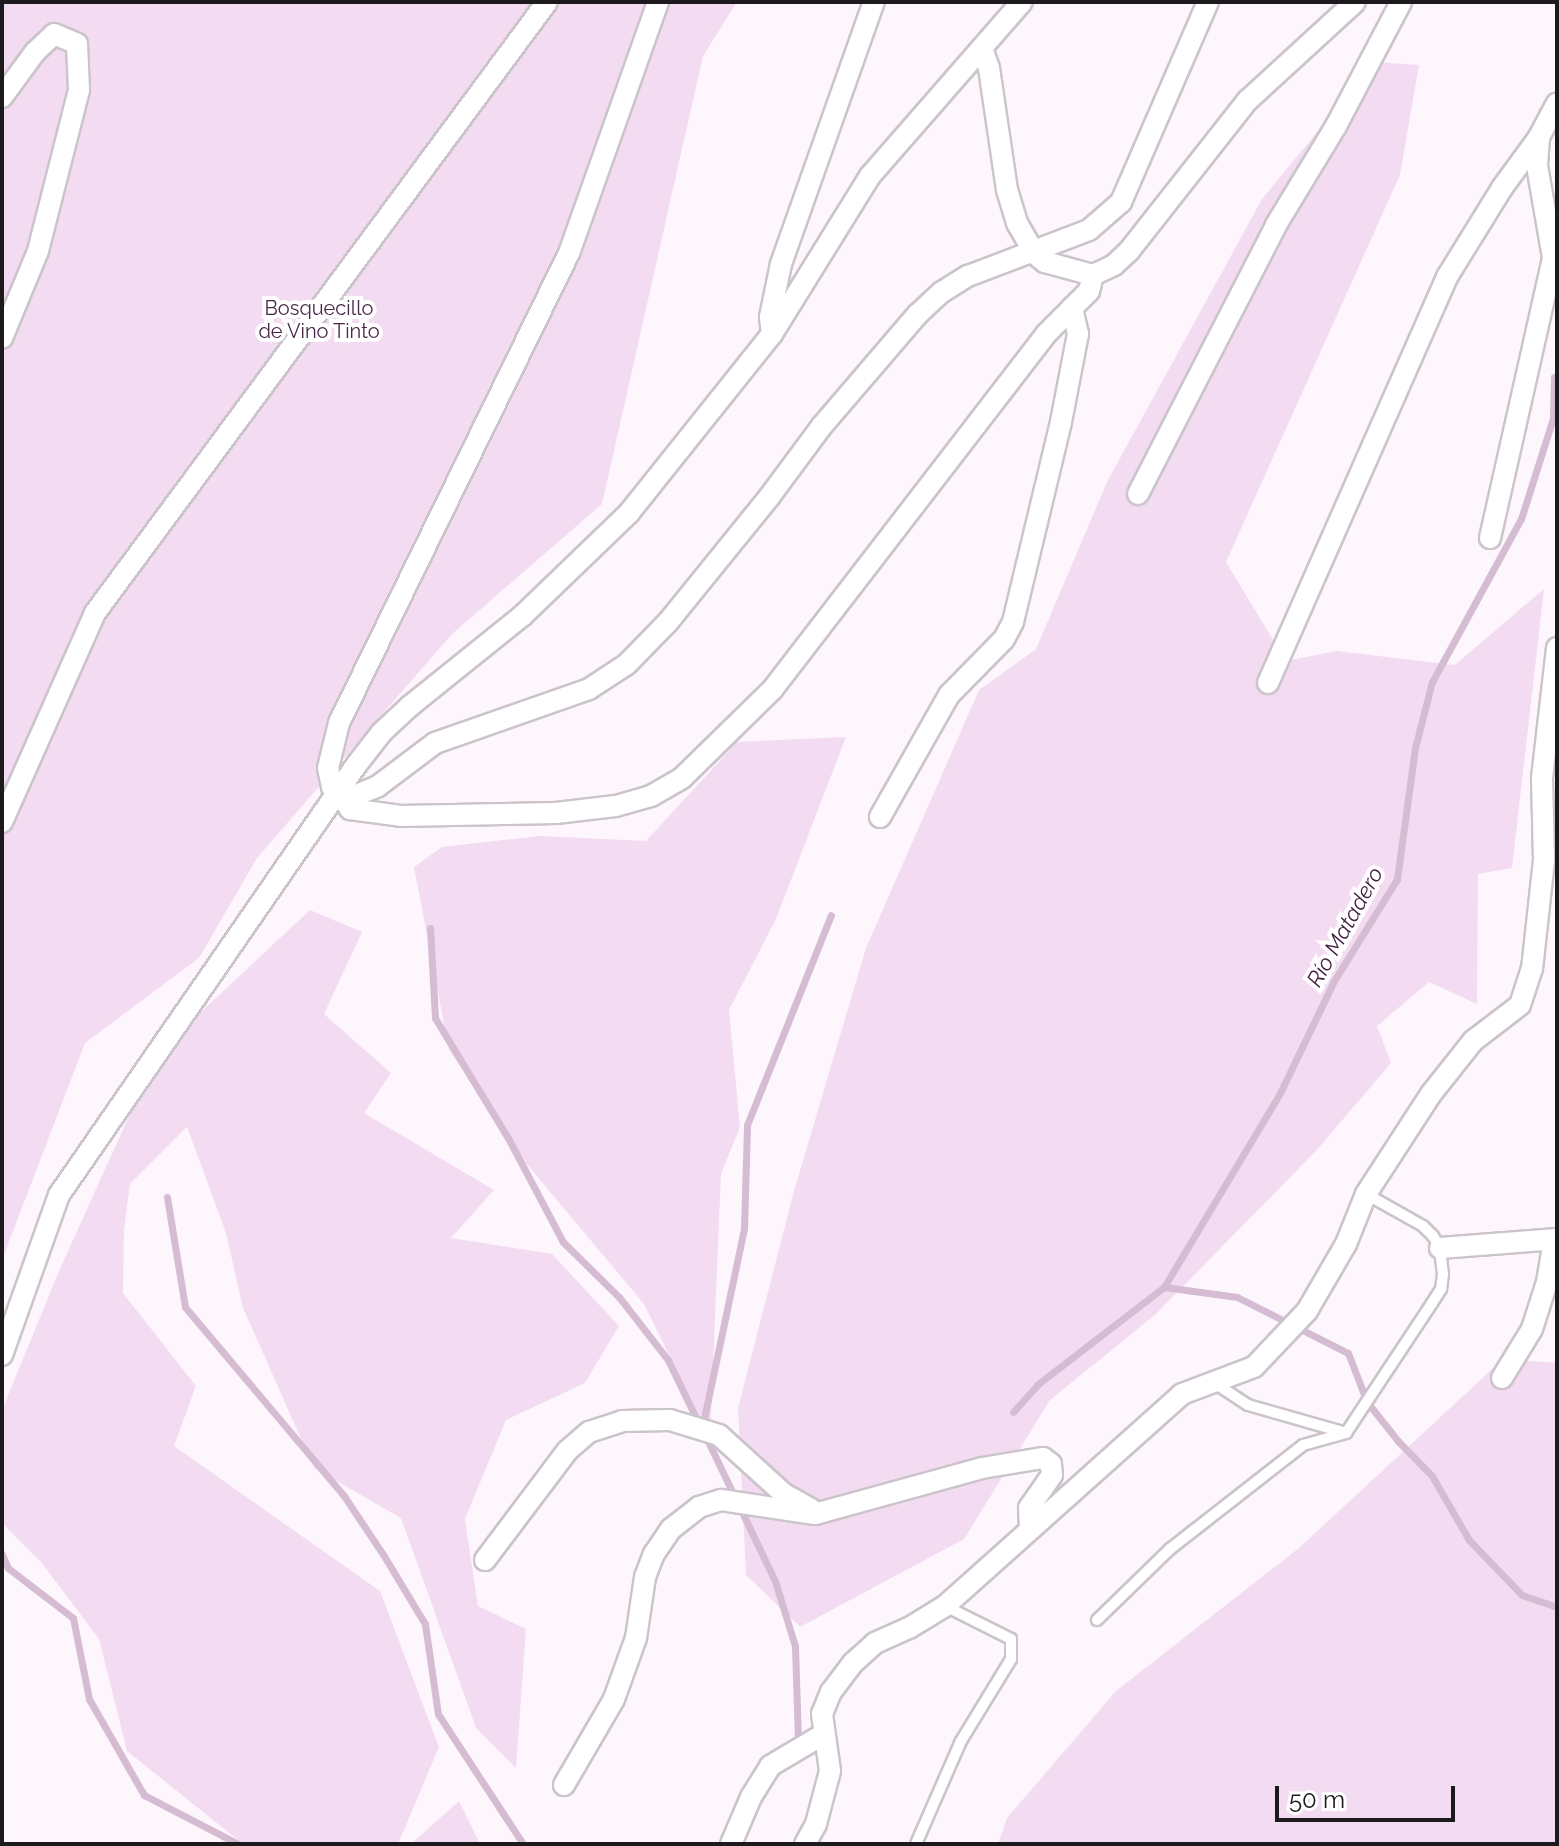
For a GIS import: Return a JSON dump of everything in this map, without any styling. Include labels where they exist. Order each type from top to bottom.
[{"type":"street","points":[[2,822],[95,613],[547,2]]},
{"type":"street","points":[[658,2],[569,253],[339,723],[328,768],[340,797],[350,809],[401,816],[556,813],[616,806],[651,796],[682,778],[772,690],[1046,334],[1089,291],[1093,275]]},
{"type":"street","points":[[772,334],[770,317],[781,264],[874,2]]},
{"type":"street","points":[[2,1355],[59,1195],[340,797],[381,733],[522,616],[629,513],[772,334],[870,176],[1022,2]]},
{"type":"street","points":[[340,797],[378,786],[435,743],[563,699],[612,676],[668,622],[770,496],[821,427],[918,314],[942,292],[968,276],[1035,254],[1089,230],[1121,202],[1208,2]]},
{"type":"street","points":[[982,48],[989,68],[994,117],[1011,207],[1035,254],[1045,262],[1093,275],[1114,265],[1129,251],[1248,100],[1355,2]]},
{"type":"street","points":[[1138,494],[1276,225],[1336,126],[1401,2]]},
{"type":"street","points":[[2,97],[35,52],[54,34],[77,44],[79,90],[68,134],[38,251],[2,338]]},
{"type":"street","points":[[1268,683],[1447,277],[1502,188],[1539,137],[1557,103]]},
{"type":"street","points":[[1490,538],[1555,269],[1549,196],[1537,166],[1539,137]]},
{"type":"street","points":[[880,817],[949,695],[1004,639],[1013,622],[1078,334],[1072,308]]},
{"type":"street","points":[[805,1844],[816,1824],[830,1771],[822,1714],[853,1663],[875,1643],[909,1628],[945,1606],[1172,1402],[1212,1381],[1254,1367],[1307,1311],[1346,1244],[1366,1194],[1431,1094],[1464,1052],[1520,1005],[1526,995],[1532,969],[1550,857],[1542,778],[1557,648]]},
{"type":"street","points":[[1440,1248],[1555,1240],[1547,1282],[1532,1329],[1502,1378]]},
{"type":"street","points":[[485,1560],[567,1451],[589,1432],[622,1421],[670,1420],[719,1435],[784,1494],[818,1513]]},
{"type":"street","points":[[564,1785],[614,1699],[636,1638],[645,1577],[654,1554],[671,1529],[699,1507],[721,1500],[818,1513],[982,1468],[1043,1458],[1051,1464],[1052,1475],[1029,1508],[1030,1528]]},
{"type":"street","points":[[731,1844],[751,1797],[770,1766],[824,1734]]},
{"type":"lane","points":[[1097,1620],[1170,1549],[1303,1445],[1346,1433],[1441,1289],[1440,1248],[1423,1226],[1366,1194]]},
{"type":"lane","points":[[1212,1381],[1248,1405],[1346,1433]]},
{"type":"lane","points":[[916,1844],[961,1741],[1011,1659],[1011,1639],[945,1606]]},
{"type":"green space","name":"Bosquecillo de Vino Tinto","points":[[2,2],[737,2],[703,56],[602,504],[452,634],[257,858],[199,958],[85,1043],[2,1260]]},
{"type":"green space","points":[[1375,62],[1419,65],[1400,175],[1226,562],[1286,661],[1336,651],[1455,665],[1544,589],[1512,868],[1478,874],[1477,1004],[1429,982],[1377,1026],[1391,1063],[1316,1151],[1155,1315],[1050,1400],[964,1539],[800,1627],[746,1575],[738,1408],[794,1191],[866,948],[979,690],[1036,649],[1107,482],[1262,199]]},
{"type":"green space","points":[[846,737],[776,919],[729,1010],[740,1127],[721,1174],[710,1439],[644,1304],[526,1163],[449,1050],[414,867],[442,847],[540,836],[646,841],[737,742]]},
{"type":"green space","points":[[310,910],[362,932],[324,1014],[391,1073],[364,1113],[494,1190],[451,1238],[552,1254],[619,1326],[585,1383],[506,1420],[465,1519],[478,1606],[526,1629],[516,1768],[476,1728],[401,1518],[314,1468],[243,1308],[226,1233],[187,1127],[130,1184],[124,1230],[123,1293],[196,1386],[174,1446],[380,1591],[439,1747],[398,1844],[243,1844],[127,1751],[99,1639],[41,1562],[2,1523],[2,1410],[59,1271],[158,1052]]},
{"type":"green space","points":[[1503,1359],[1557,1363],[1557,1844],[998,1844],[1007,1818],[1116,1691],[1299,1548]]},
{"type":"green space","points":[[459,1801],[480,1844],[411,1844]]},
{"type":"waterway","name":"Río Matadero","points":[[1013,1412],[1038,1384],[1164,1287],[1280,1093],[1334,981],[1397,879],[1415,748],[1432,682],[1521,519],[1553,418],[1554,377]]},
{"type":"waterway","points":[[702,1428],[744,1228],[747,1125],[831,915]]},
{"type":"waterway","points":[[430,928],[435,1018],[508,1138],[563,1242],[619,1297],[668,1360],[699,1424]]},
{"type":"waterway","points":[[167,1197],[185,1307],[344,1496],[384,1556],[425,1624],[438,1714],[523,1844]]},
{"type":"waterway","points":[[1164,1287],[1237,1297],[1348,1353],[1367,1402],[1398,1441],[1432,1476],[1469,1540],[1522,1595],[1557,1607]]},
{"type":"waterway","points":[[705,1435],[775,1581],[795,1646],[798,1742]]},
{"type":"waterway","points":[[2,1554],[8,1568],[73,1618],[89,1699],[144,1795],[238,1844]]}]
